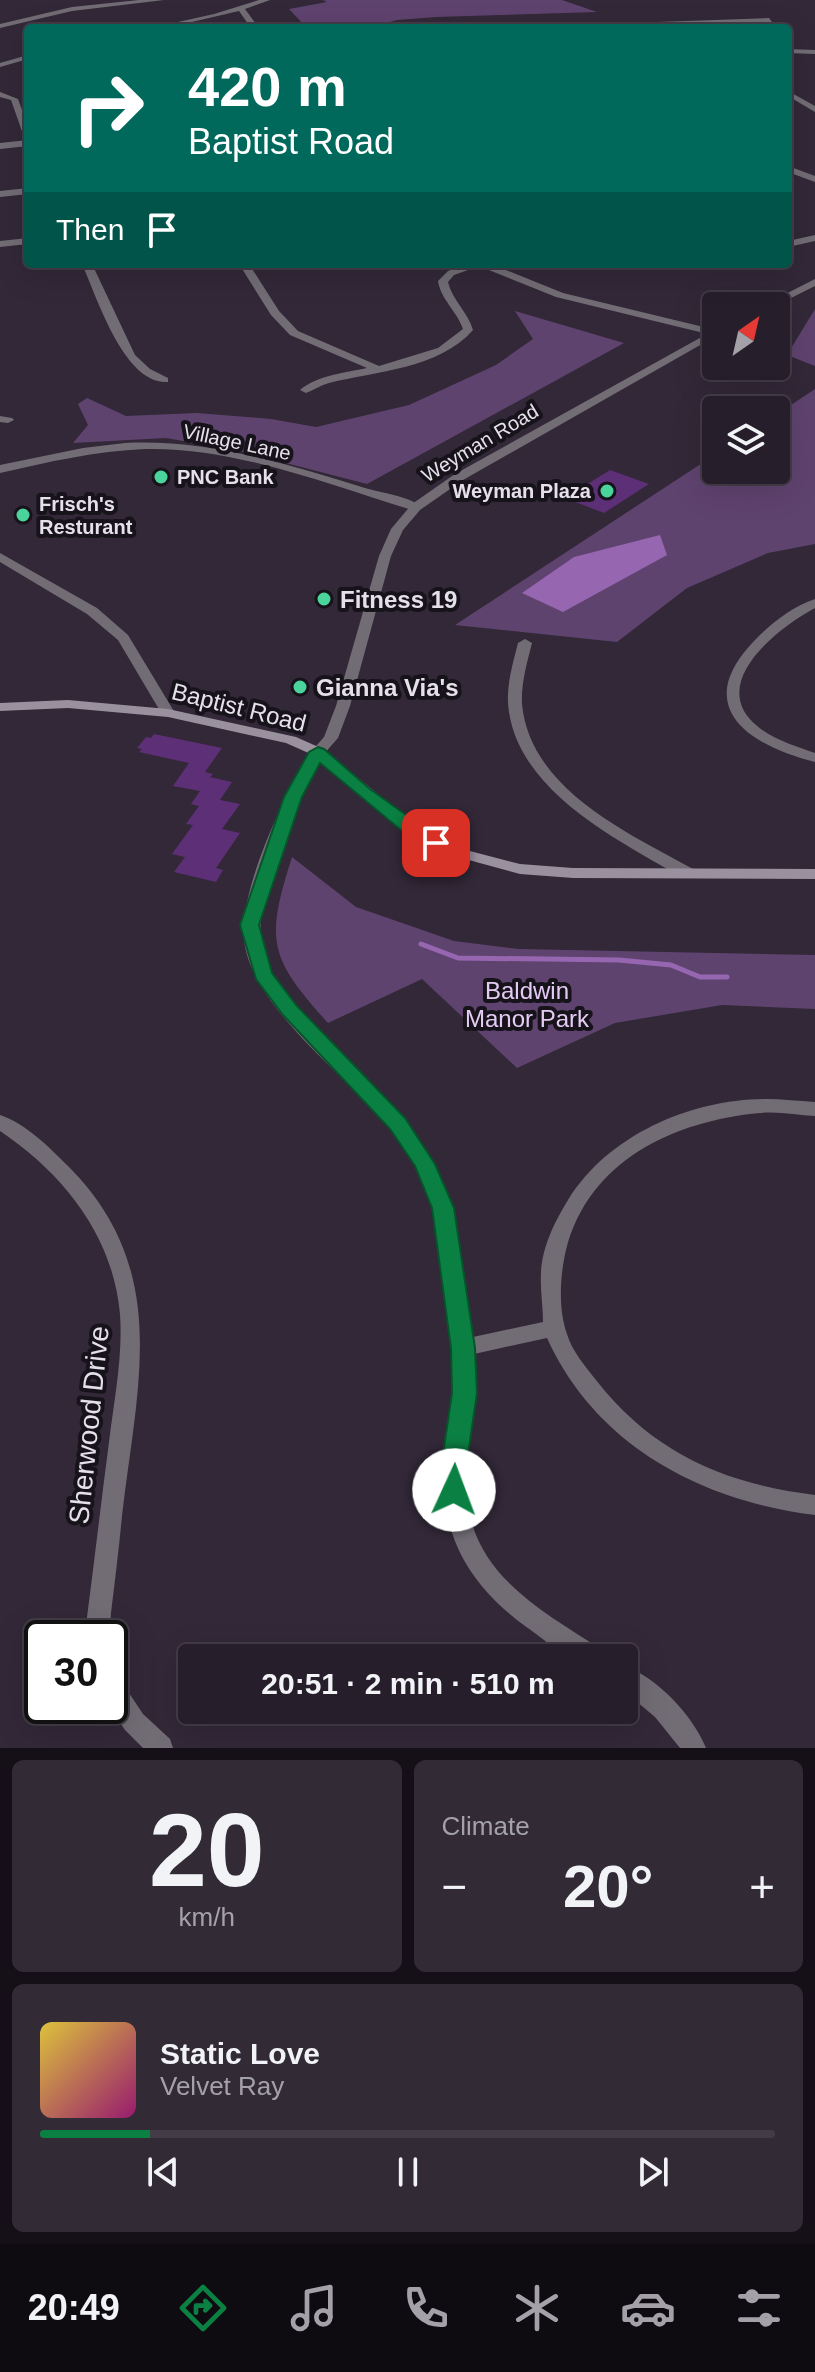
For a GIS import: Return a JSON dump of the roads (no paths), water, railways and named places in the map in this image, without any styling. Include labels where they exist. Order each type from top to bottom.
[{"type":"main road","name":"Baptist Road","points":[[0,707],[68,704],[168,713],[260,731],[318,752],[413,831],[460,853],[520,869],[573,873],[815,874]]},
{"type":"street","points":[[0,26],[91,3],[160,0]]},
{"type":"street","points":[[173,24],[241,9],[266,0]]},
{"type":"street","points":[[241,9],[252,24]]},
{"type":"street","points":[[658,24],[769,20]]},
{"type":"street","points":[[792,51],[815,52]]},
{"type":"street","points":[[0,65],[24,58]]},
{"type":"street","points":[[0,94],[14,99],[24,128]]},
{"type":"street","points":[[792,95],[813,108]]},
{"type":"street","points":[[0,146],[24,141]]},
{"type":"street","points":[[792,170],[815,179]]},
{"type":"street","points":[[0,194],[24,191]]},
{"type":"street","points":[[792,242],[815,238]]},
{"type":"street","points":[[0,244],[24,241]]},
{"type":"street","points":[[89,268],[130,357],[146,371],[164,380]]},
{"type":"street","points":[[247,268],[275,313],[294,333],[375,368]]},
{"type":"street","points":[[306,390],[320,382],[439,353],[462,340],[468,330],[466,320],[444,290],[443,281],[451,273],[467,268]]},
{"type":"street","points":[[489,268],[560,295],[702,330]]},
{"type":"street","points":[[790,294],[815,282]]},
{"type":"street","name":"Weyman Road","points":[[573,1644],[536,1620],[497,1587],[476,1562],[459,1523],[454,1461],[465,1393],[463,1348],[443,1208],[425,1164],[397,1123],[290,1011],[263,974],[250,925],[293,797],[318,752],[331,738],[343,706],[385,556],[397,529],[416,507],[472,469],[702,340]]},
{"type":"street","name":"Village Lane","points":[[0,469],[69,453],[118,447],[167,446],[214,452],[416,507]]},
{"type":"street","points":[[0,557],[92,611],[123,638],[168,713]]},
{"type":"street","points":[[815,603],[770,632],[751,652],[736,674],[732,691],[738,714],[749,726],[790,750],[815,758]]},
{"type":"street","points":[[525,643],[516,682],[515,709],[532,754],[546,775],[596,818],[689,874]]},
{"type":"street","points":[[815,1109],[759,1105],[699,1114],[669,1124],[619,1154],[598,1172],[563,1219],[552,1287],[554,1328],[595,1398],[620,1424],[652,1450],[693,1474],[737,1492],[785,1503],[815,1505]]},
{"type":"street","name":"Sherwood Drive","points":[[0,1122],[50,1159],[96,1213],[112,1243],[130,1313],[129,1364],[99,1620]]},
{"type":"street","points":[[463,1348],[554,1328]]},
{"type":"street","points":[[638,1687],[683,1728],[694,1748]]},
{"type":"street","points":[[128,1713],[161,1748]]},
{"type":"waterway","points":[[421,944],[458,958],[619,960],[671,965],[700,977],[727,977]]},
{"type":"place","name":"PNC Bank","points":[[161,477]]},
{"type":"place","name":"Weyman Plaza","points":[[607,491]]},
{"type":"place","name":"Frisch's Resturant","points":[[23,515]]},
{"type":"place","name":"Fitness 19","points":[[324,599]]},
{"type":"place","name":"Gianna Via's","points":[[300,687]]},
{"type":"park label","name":"Baldwin Manor Park","points":[[527,1004]]}]
